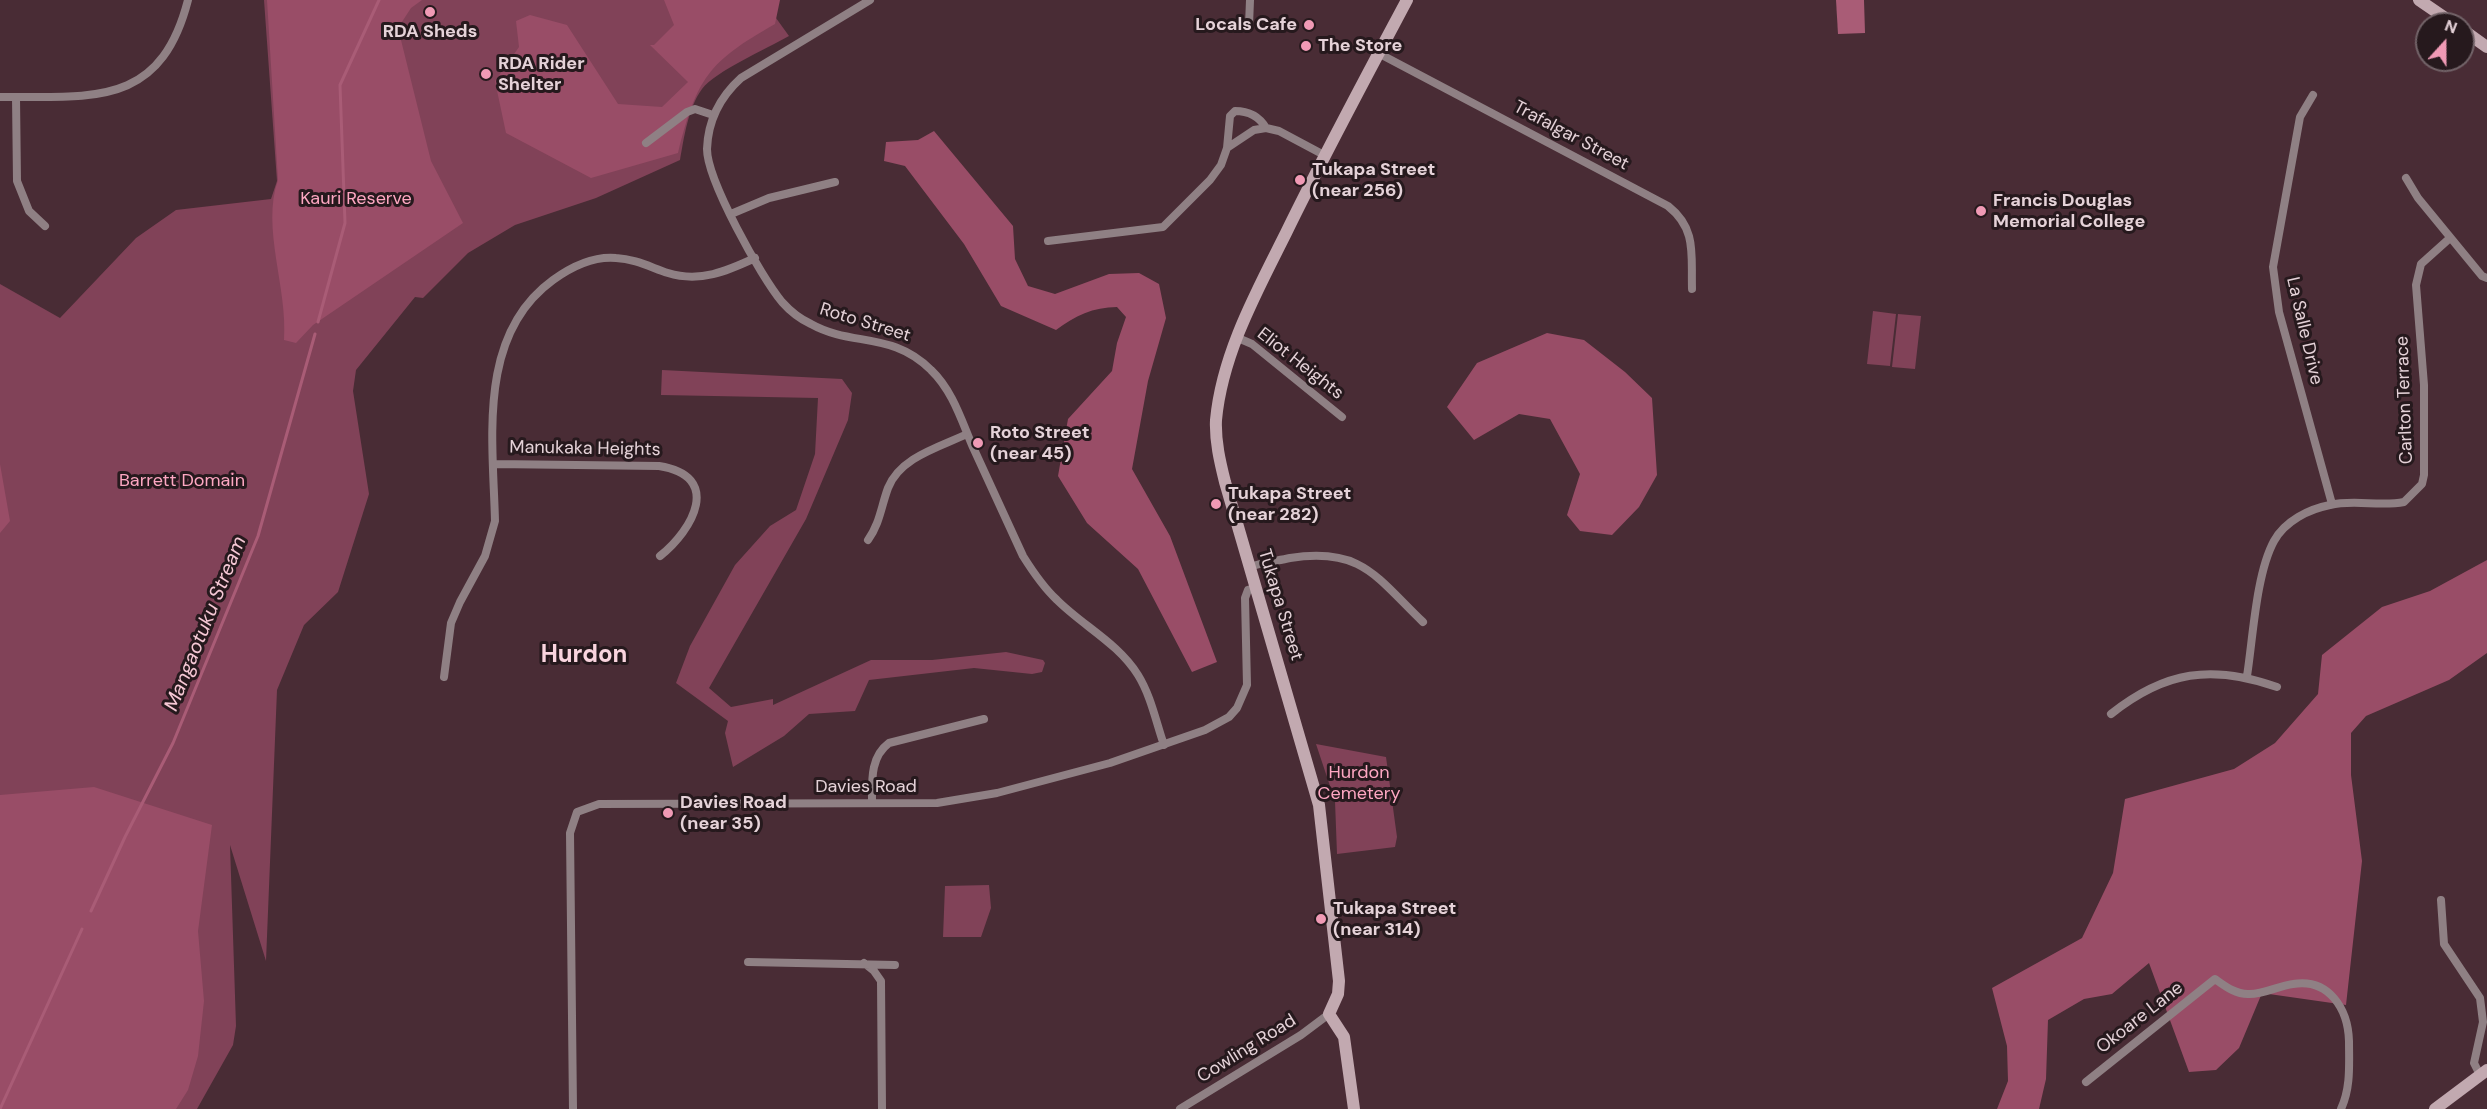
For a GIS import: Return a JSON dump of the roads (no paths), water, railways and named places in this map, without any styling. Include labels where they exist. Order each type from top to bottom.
[{"type":"street","points":[[0,97],[85,98],[107,94],[139,80],[166,54],[176,36],[188,0]]},
{"type":"street","name":"Roto Street","points":[[870,0],[741,78],[724,97],[713,116],[708,135],[708,162],[718,192],[783,303],[812,325],[830,332],[877,340],[896,346],[921,361],[944,384],[1023,556],[1036,578],[1058,601],[1108,641],[1131,665],[1146,693],[1164,745]]},
{"type":"street","points":[[1249,25],[1250,0]]},
{"type":"street","name":"Tukapa Street","points":[[1329,1014],[1338,994],[1339,981],[1319,805],[1225,482],[1216,437],[1221,388],[1238,338],[1324,155],[1407,0]]},
{"type":"street","points":[[2419,0],[2436,12]]},
{"type":"street","name":"Trafalgar Street","points":[[1378,53],[1668,206],[1681,216],[1688,228],[1692,289]]},
{"type":"street","name":"La Salle Drive","points":[[2313,95],[2300,117],[2273,267],[2279,312],[2332,504]]},
{"type":"street","points":[[16,97],[17,181],[21,198],[29,211],[45,226]]},
{"type":"street","points":[[646,143],[687,112],[695,109],[713,116]]},
{"type":"street","points":[[1048,241],[1163,227],[1210,180],[1221,165],[1227,148],[1230,116],[1235,111],[1250,113],[1261,120],[1266,128]]},
{"type":"street","points":[[1227,148],[1245,134],[1266,128],[1279,131],[1324,155]]},
{"type":"street","points":[[2406,177],[2418,198],[2450,238],[2487,278]]},
{"type":"street","points":[[731,214],[769,198],[835,182]]},
{"type":"street","name":"Carlton Terrace","points":[[2247,676],[2263,573],[2275,540],[2297,519],[2312,510],[2332,504],[2404,502],[2422,484],[2424,475],[2424,385],[2416,285],[2421,264],[2450,238]]},
{"type":"street","points":[[444,677],[455,611],[491,541],[495,521],[494,387],[500,357],[516,320],[545,286],[567,270],[597,259],[626,259],[682,277],[700,277],[720,274],[755,258]]},
{"type":"street","name":"Eliot Heights","points":[[1238,338],[1252,344],[1342,417]]},
{"type":"street","points":[[868,540],[878,526],[888,489],[897,472],[918,456],[967,434]]},
{"type":"street","name":"Manukaka Heights","points":[[494,465],[659,466],[680,472],[693,487],[696,507],[687,528],[674,545],[660,556]]},
{"type":"street","points":[[1250,567],[1328,555],[1351,560],[1373,574],[1423,622]]},
{"type":"street","name":"Davies Road","points":[[573,1109],[570,833],[577,812],[599,804],[937,803],[966,800],[1110,763],[1164,745],[1229,717],[1244,697],[1248,670],[1244,606],[1248,590],[1256,588]]},
{"type":"street","points":[[2111,714],[2133,697],[2173,678],[2224,673],[2247,676],[2277,687]]},
{"type":"street","points":[[872,803],[872,777],[879,751],[889,743],[984,719]]},
{"type":"street","points":[[2435,1109],[2483,1072],[2474,1063],[2483,1022],[2480,998],[2444,944],[2441,900]]},
{"type":"street","points":[[748,962],[895,965]]},
{"type":"street","points":[[864,963],[881,981],[882,1109]]},
{"type":"street","name":"Okoare Lane","points":[[2085,1082],[2215,979],[2233,991],[2248,995],[2296,983],[2309,984],[2332,995],[2341,1006],[2349,1029],[2349,1085],[2341,1109]]},
{"type":"street","points":[[1329,1014],[1344,1037],[1354,1109]]},
{"type":"street","name":"Cowling Road","points":[[1180,1109],[1301,1035],[1329,1014]]},
{"type":"waterway","name":"Mangaotuku Stream","points":[[318,322],[345,223],[340,85],[379,0]]},
{"type":"waterway","name":"Mangaotuku Stream","points":[[91,911],[125,837],[173,743],[258,536],[315,334]]},
{"type":"waterway","name":"Mangaotuku Stream","points":[[0,1109],[82,929]]},
{"type":"place","name":"RDA Sheds","points":[[430,12]]},
{"type":"place","name":"Locals Cafe","points":[[1309,25]]},
{"type":"place","name":"The Store","points":[[1306,46]]},
{"type":"place","name":"RDA Rider Shelter","points":[[486,74]]},
{"type":"place","name":"Tukapa Street (near 256)","points":[[1300,180]]},
{"type":"place","name":"Francis Douglas Memorial College","points":[[1981,211]]},
{"type":"place","name":"Roto Street (near 45)","points":[[978,443]]},
{"type":"place","name":"Tukapa Street (near 282)","points":[[1216,504]]},
{"type":"place","name":"Davies Road (near 35)","points":[[668,813]]},
{"type":"place","name":"Tukapa Street (near 314)","points":[[1321,919]]},
{"type":"district","name":"Hurdon","points":[[584,656]]},
{"type":"park label","name":"Kauri Reserve","points":[[356,199]]},
{"type":"park label","name":"Barrett Domain","points":[[182,481]]},
{"type":"park label","name":"Hurdon Cemetery","points":[[1359,783]]}]
